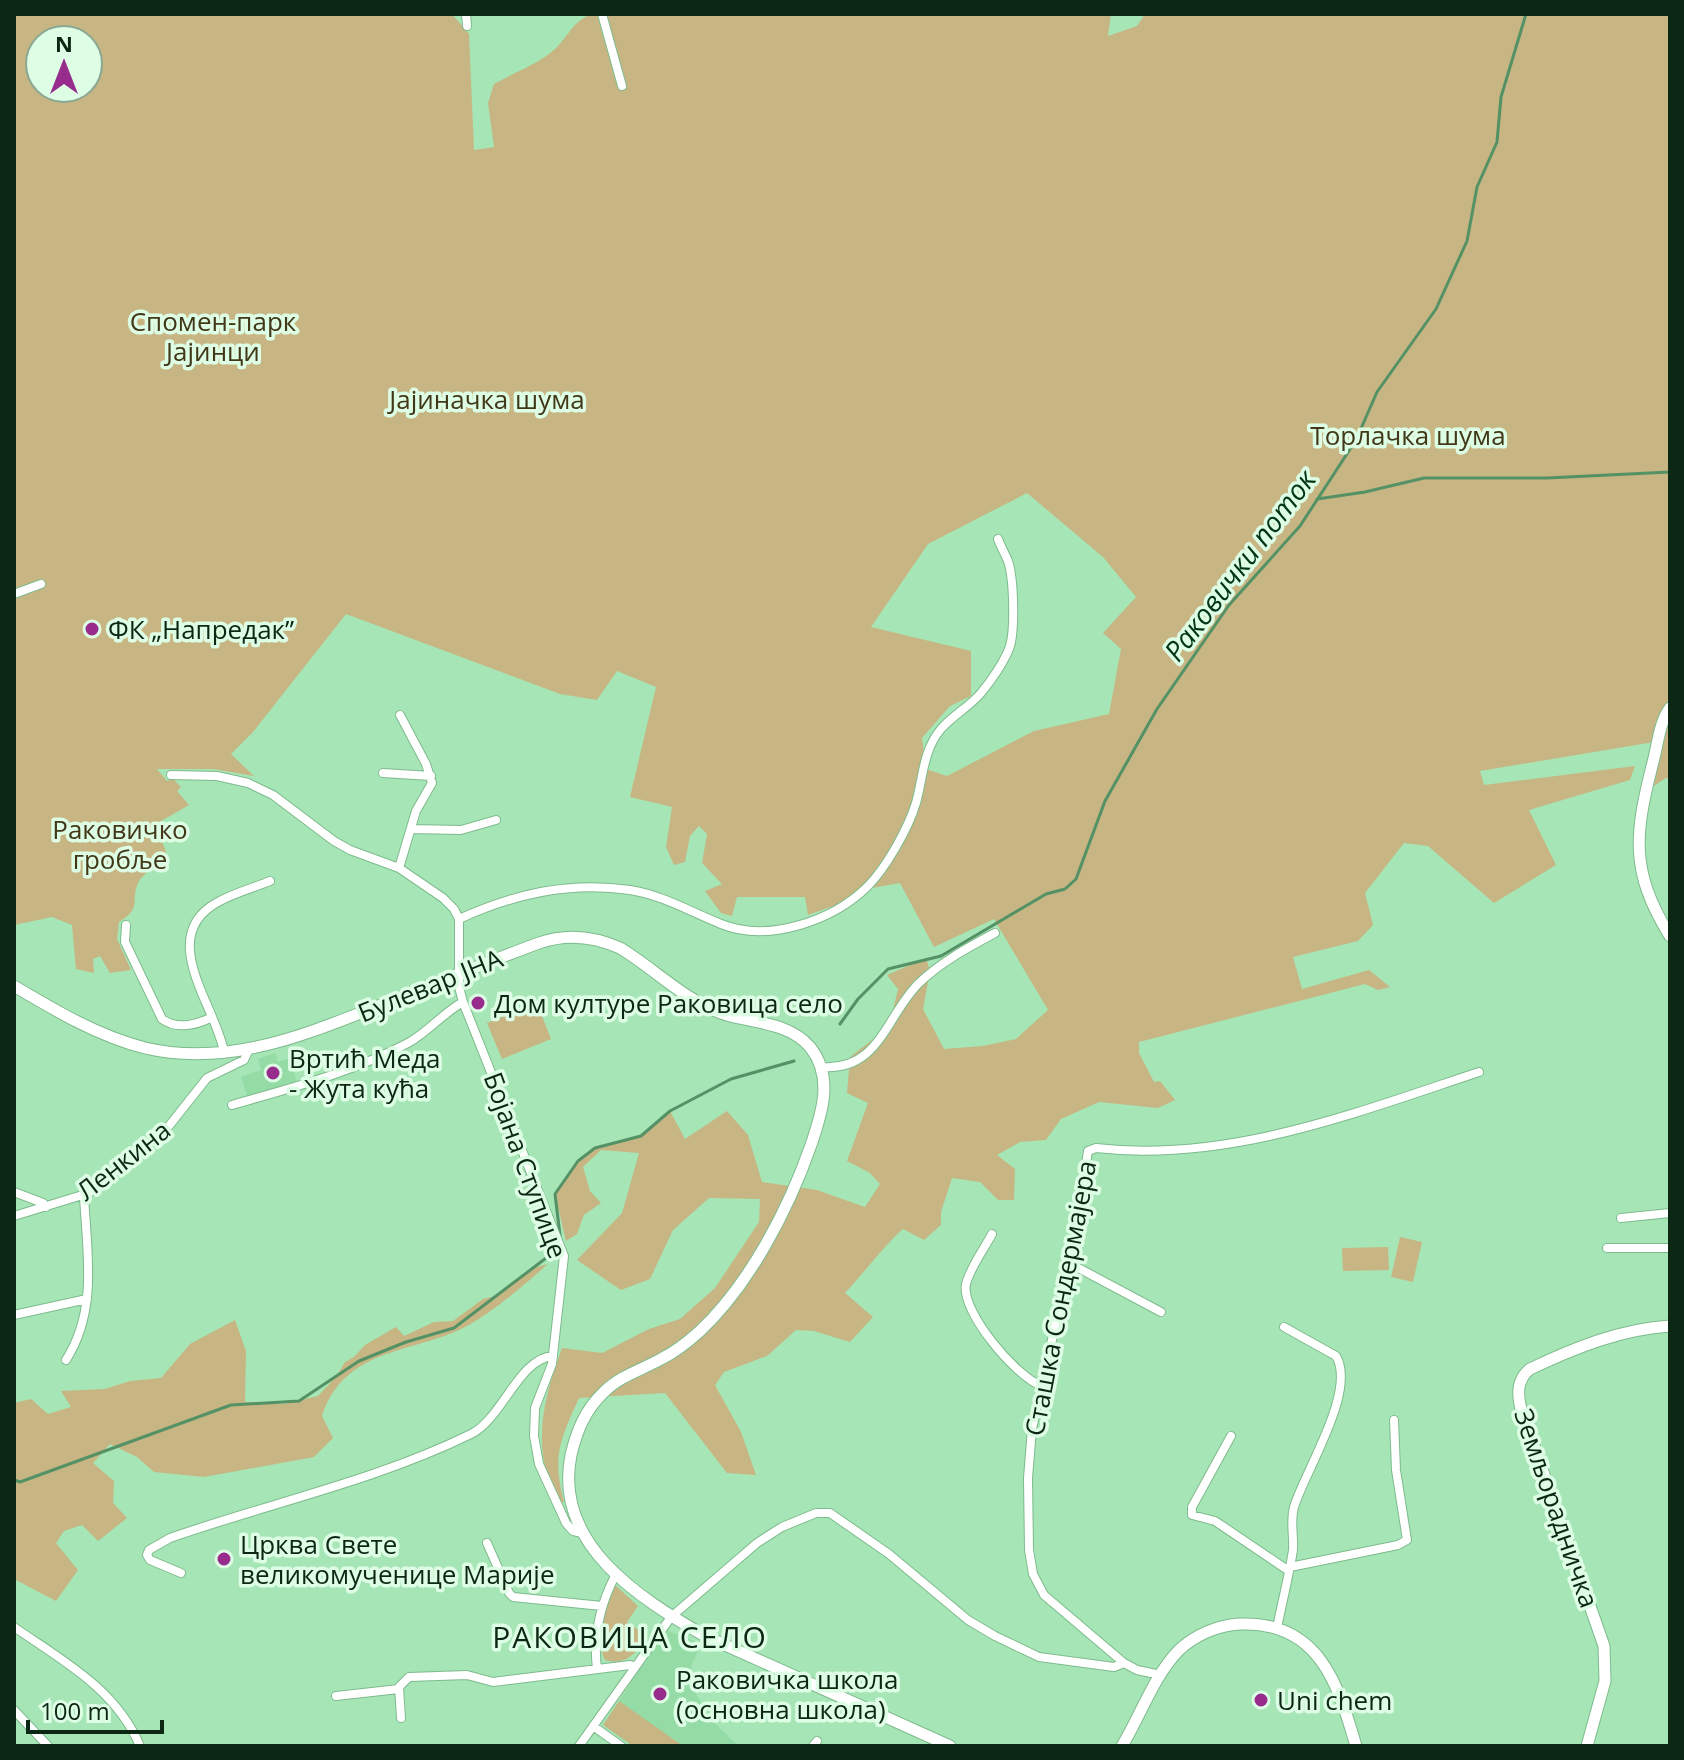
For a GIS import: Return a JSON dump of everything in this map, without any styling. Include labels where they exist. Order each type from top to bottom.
[{"type":"main road","points":[[1670,708],[1662,722],[1641,812],[1638,849],[1644,884],[1670,936]]},
{"type":"main road","name":"Булевар ЈНА","points":[[14,986],[91,1029],[126,1042],[169,1051],[224,1052],[249,1049],[306,1034],[548,939],[575,936],[597,939],[620,948],[702,1005],[727,1015],[781,1028],[799,1038],[822,1067]]},
{"type":"main road","points":[[822,1067],[823,1107],[804,1165],[776,1227],[740,1282],[699,1331],[674,1351],[607,1389],[585,1414],[573,1447],[569,1484],[572,1507],[583,1533],[615,1576],[671,1617],[705,1636],[950,1746]]},
{"type":"main road","name":"Земљорадничка","points":[[1587,1746],[1605,1681],[1604,1646],[1522,1412],[1519,1384],[1530,1369],[1580,1348],[1634,1331],[1670,1326]]},
{"type":"main road","points":[[1122,1746],[1161,1675],[1179,1651],[1195,1638],[1218,1628],[1244,1624],[1277,1628],[1307,1645],[1325,1666],[1340,1693],[1356,1746]]},
{"type":"street","points":[[466,14],[467,26]]},
{"type":"street","points":[[602,14],[622,86]]},
{"type":"street","points":[[171,775],[217,776],[248,783],[273,795],[334,841],[399,868],[443,898],[459,919],[518,896],[552,889],[597,888],[642,893],[672,902],[721,924],[761,931],[811,921],[859,894],[882,868],[909,821],[932,742],[947,722],[982,692],[1010,645],[1009,564],[998,539]]},
{"type":"street","points":[[14,594],[41,584]]},
{"type":"street","points":[[399,868],[416,811],[431,787],[431,776],[400,715]]},
{"type":"street","points":[[383,773],[431,776]]},
{"type":"street","points":[[412,829],[461,830],[496,820]]},
{"type":"street","points":[[224,1052],[188,953],[194,930],[205,910],[217,902],[270,881]]},
{"type":"street","name":"Бојана Ступице","points":[[459,919],[459,974],[463,1002],[563,1254],[553,1356],[535,1408],[536,1451],[544,1477],[566,1523],[573,1531],[583,1533]]},
{"type":"street","points":[[126,925],[125,942],[162,1019],[172,1025],[182,1025],[199,1023],[212,1017]]},
{"type":"street","points":[[822,1067],[840,1068],[855,1063],[870,1051],[918,984],[969,947],[995,933]]},
{"type":"street","points":[[232,1105],[367,1062],[421,1036],[463,1002]]},
{"type":"street","name":"Ленкина","points":[[14,1216],[84,1196],[165,1131],[207,1078],[244,1060],[249,1049]]},
{"type":"street","name":"Сташка Сондермајера","points":[[1124,1663],[1044,1595],[1033,1574],[1029,1550],[1028,1478],[1032,1429],[1079,1213],[1085,1156],[1091,1149],[1172,1151],[1245,1141],[1323,1122],[1479,1072]]},
{"type":"street","points":[[14,1192],[46,1207]]},
{"type":"street","points":[[66,1360],[81,1329],[90,1272],[84,1196]]},
{"type":"street","points":[[1621,1218],[1670,1213]]},
{"type":"street","points":[[992,1234],[966,1284],[973,1312],[1003,1355],[1020,1373],[1042,1386]]},
{"type":"street","points":[[1607,1248],[1670,1248]]},
{"type":"street","points":[[1069,1263],[1161,1312]]},
{"type":"street","points":[[14,1315],[87,1299]]},
{"type":"street","points":[[1277,1628],[1289,1569],[1294,1509],[1336,1408],[1341,1376],[1336,1356],[1284,1327]]},
{"type":"street","points":[[181,1573],[150,1560],[147,1555],[149,1550],[180,1534],[356,1479],[471,1434],[492,1418],[536,1361],[553,1356]]},
{"type":"street","points":[[1231,1436],[1192,1507],[1192,1515],[1215,1521],[1289,1569],[1398,1545],[1407,1540],[1396,1470],[1394,1420]]},
{"type":"street","points":[[579,1746],[671,1617],[757,1543],[782,1527],[824,1513],[830,1513],[889,1554],[968,1620],[1031,1654],[1051,1660],[1114,1667],[1124,1663],[1137,1670],[1161,1675]]},
{"type":"street","points":[[487,1543],[513,1597],[602,1606]]},
{"type":"street","points":[[597,1669],[597,1632],[602,1606],[615,1576]]},
{"type":"street","points":[[14,1627],[111,1698],[140,1746]]},
{"type":"street","points":[[401,1718],[399,1689],[409,1677],[475,1675],[493,1682],[630,1665],[635,1667]]},
{"type":"street","points":[[336,1696],[399,1689]]},
{"type":"street","points":[[14,1710],[48,1746]]},
{"type":"street","points":[[593,1726],[621,1746]]},
{"type":"shaded area","name":"Вртић Меда - Жута кућа","points":[[275,1053],[278,1062],[290,1058],[297,1083],[248,1098],[241,1077],[261,1070],[258,1059]]},
{"type":"shaded area","name":"Раковичка школа (основна школа)","points":[[666,1630],[701,1644],[688,1677],[691,1686],[712,1720],[738,1746],[632,1746],[603,1725]]},
{"type":"green space","points":[[14,14],[452,14],[469,34],[474,150],[494,147],[488,103],[494,84],[541,59],[555,49],[578,22],[597,14],[605,44],[600,14],[1111,14],[1108,36],[1137,26],[1145,14],[1670,14],[1670,778],[1646,791],[1660,741],[1480,771],[1484,785],[1635,766],[1630,780],[1529,810],[1556,865],[1494,903],[1428,846],[1404,843],[1365,893],[1373,925],[1358,941],[1293,957],[1302,989],[1369,970],[1390,987],[1378,990],[1365,984],[1139,1042],[1139,1053],[1154,1082],[1160,1081],[1175,1100],[1158,1108],[1099,1102],[1061,1119],[1046,1140],[1020,1142],[997,1155],[1015,1169],[1014,1200],[998,1200],[980,1182],[952,1178],[941,1212],[941,1225],[924,1240],[903,1229],[845,1293],[873,1317],[850,1342],[814,1331],[796,1330],[767,1356],[724,1372],[715,1385],[741,1432],[756,1475],[727,1473],[665,1393],[579,1398],[560,1448],[558,1460],[564,1502],[560,1503],[543,1457],[542,1425],[562,1348],[602,1353],[649,1329],[680,1319],[715,1288],[759,1222],[760,1199],[709,1198],[673,1230],[650,1279],[621,1290],[577,1260],[622,1213],[639,1153],[601,1150],[583,1167],[590,1191],[601,1203],[584,1215],[577,1234],[566,1241],[555,1194],[578,1161],[595,1148],[641,1136],[670,1111],[685,1139],[727,1111],[748,1135],[762,1182],[817,1190],[865,1207],[880,1184],[870,1173],[847,1161],[868,1103],[847,1093],[850,1057],[889,1027],[898,989],[887,975],[926,958],[930,971],[923,1009],[944,1049],[1016,1039],[1048,1010],[994,919],[934,947],[900,883],[860,890],[842,903],[808,915],[805,897],[737,897],[732,916],[721,913],[705,891],[722,884],[702,863],[707,834],[699,826],[690,836],[685,862],[674,865],[666,847],[672,807],[630,797],[656,687],[617,671],[597,700],[560,694],[346,614],[253,732],[231,754],[254,776],[213,769],[157,769],[167,781],[173,779],[181,787],[177,791],[189,805],[156,824],[168,858],[141,879],[131,912],[119,922],[117,939],[131,970],[110,973],[100,956],[93,959],[94,973],[76,969],[72,925],[52,917],[14,925]],"holes":[[[1027,493],[1103,557],[1136,597],[1103,633],[1121,649],[1109,714],[1034,731],[947,776],[926,769],[922,738],[950,706],[971,696],[971,651],[871,627],[928,544]]]},
{"type":"green space","points":[[537,1003],[551,1039],[502,1059],[487,1023]]},
{"type":"green space","points":[[1400,1237],[1422,1242],[1413,1282],[1391,1277]]},
{"type":"green space","points":[[1388,1247],[1389,1270],[1343,1271],[1342,1248]]},
{"type":"green space","points":[[548,1264],[469,1325],[385,1355],[347,1376],[333,1393],[322,1416],[333,1438],[314,1457],[204,1477],[154,1472],[137,1457],[110,1444],[93,1463],[114,1481],[113,1503],[127,1518],[98,1541],[82,1525],[64,1531],[56,1543],[78,1570],[56,1601],[14,1579],[14,1403],[31,1399],[48,1414],[71,1407],[61,1391],[105,1389],[130,1381],[161,1378],[190,1344],[235,1320],[246,1351],[245,1402],[284,1404],[318,1396],[345,1362],[365,1345],[396,1327],[404,1336],[434,1322],[453,1321],[483,1299],[500,1295],[530,1269]]},
{"type":"green space","points":[[615,1585],[638,1606],[627,1622],[648,1637],[630,1657],[619,1661],[605,1660],[600,1641],[604,1613]]},
{"type":"green space","points":[[619,1701],[683,1746],[633,1746],[603,1725]]},
{"type":"waterway","name":"Раковички поток","points":[[840,1024],[858,999],[888,969],[941,956],[1046,894],[1065,889],[1076,879],[1105,801],[1157,709],[1229,605],[1300,526],[1356,440],[1377,392],[1436,309],[1467,241],[1477,187],[1497,142],[1501,97],[1526,14]]},
{"type":"waterway","points":[[1317,499],[1424,478],[1547,478],[1670,472]]},
{"type":"waterway","name":"Раковички поток","points":[[560,1235],[555,1194],[578,1161],[595,1148],[641,1136],[670,1111],[731,1079],[794,1061]]},
{"type":"waterway","name":"Раковички поток","points":[[14,1480],[20,1482],[231,1405],[299,1401],[359,1361],[406,1342],[454,1328],[558,1249]]},
{"type":"place","name":"ФК „Напредак”","points":[[92,629]]},
{"type":"place","name":"Дом културе Раковица село","points":[[478,1003]]},
{"type":"place","name":"Вртић Меда - Жута кућа","points":[[273,1073]]},
{"type":"place","name":"Црква Свете великомученице Марије","points":[[224,1559]]},
{"type":"place","name":"Раковичка школа (основна школа)","points":[[660,1694]]},
{"type":"place","name":"Uni chem","points":[[1261,1700]]},
{"type":"district","name":"РАКОВИЦА СЕЛО","points":[[630,1636]]},
{"type":"park label","name":"Спомен-парк Јајинци","points":[[213,336]]},
{"type":"park label","name":"Јајиначка шума","points":[[487,399]]},
{"type":"park label","name":"Торлачка шума","points":[[1408,435]]},
{"type":"park label","name":"Раковичко гробље","points":[[120,844]]}]
